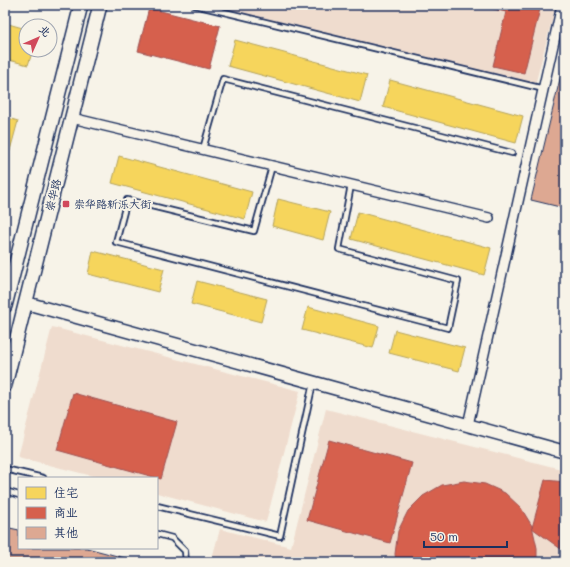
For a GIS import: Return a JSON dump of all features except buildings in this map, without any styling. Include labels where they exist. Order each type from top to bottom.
[{"type":"main road","name":"崇华路","points":[[5,306],[81,5]]},
{"type":"main road","name":"崇华路","points":[[5,385],[100,5]]},
{"type":"street","points":[[468,425],[562,5]]},
{"type":"street","points":[[72,118],[489,218]]},
{"type":"street","points":[[26,303],[565,452]]},
{"type":"lane","points":[[195,5],[544,89]]},
{"type":"lane","points":[[203,149],[223,79],[512,153]]},
{"type":"lane","points":[[272,166],[254,231],[127,200],[116,242],[448,328],[458,281],[339,250],[351,185]]},
{"type":"lane","points":[[158,506],[280,536],[314,383]]},
{"type":"lane","points":[[5,468],[40,477]]},
{"type":"lane","points":[[5,491],[18,495]]},
{"type":"lane","points":[[158,534],[172,538],[185,551],[186,562]]},
{"type":"shaded area","points":[[209,5],[556,5],[535,85]]},
{"type":"shaded area","points":[[52,327],[300,391],[266,522],[158,493],[158,477],[96,477],[18,457]]},
{"type":"shaded area","points":[[326,409],[565,470],[565,562],[211,562],[220,529],[291,547]]},
{"type":"place","name":"崇华路新泺大街","points":[[66,204]]}]
